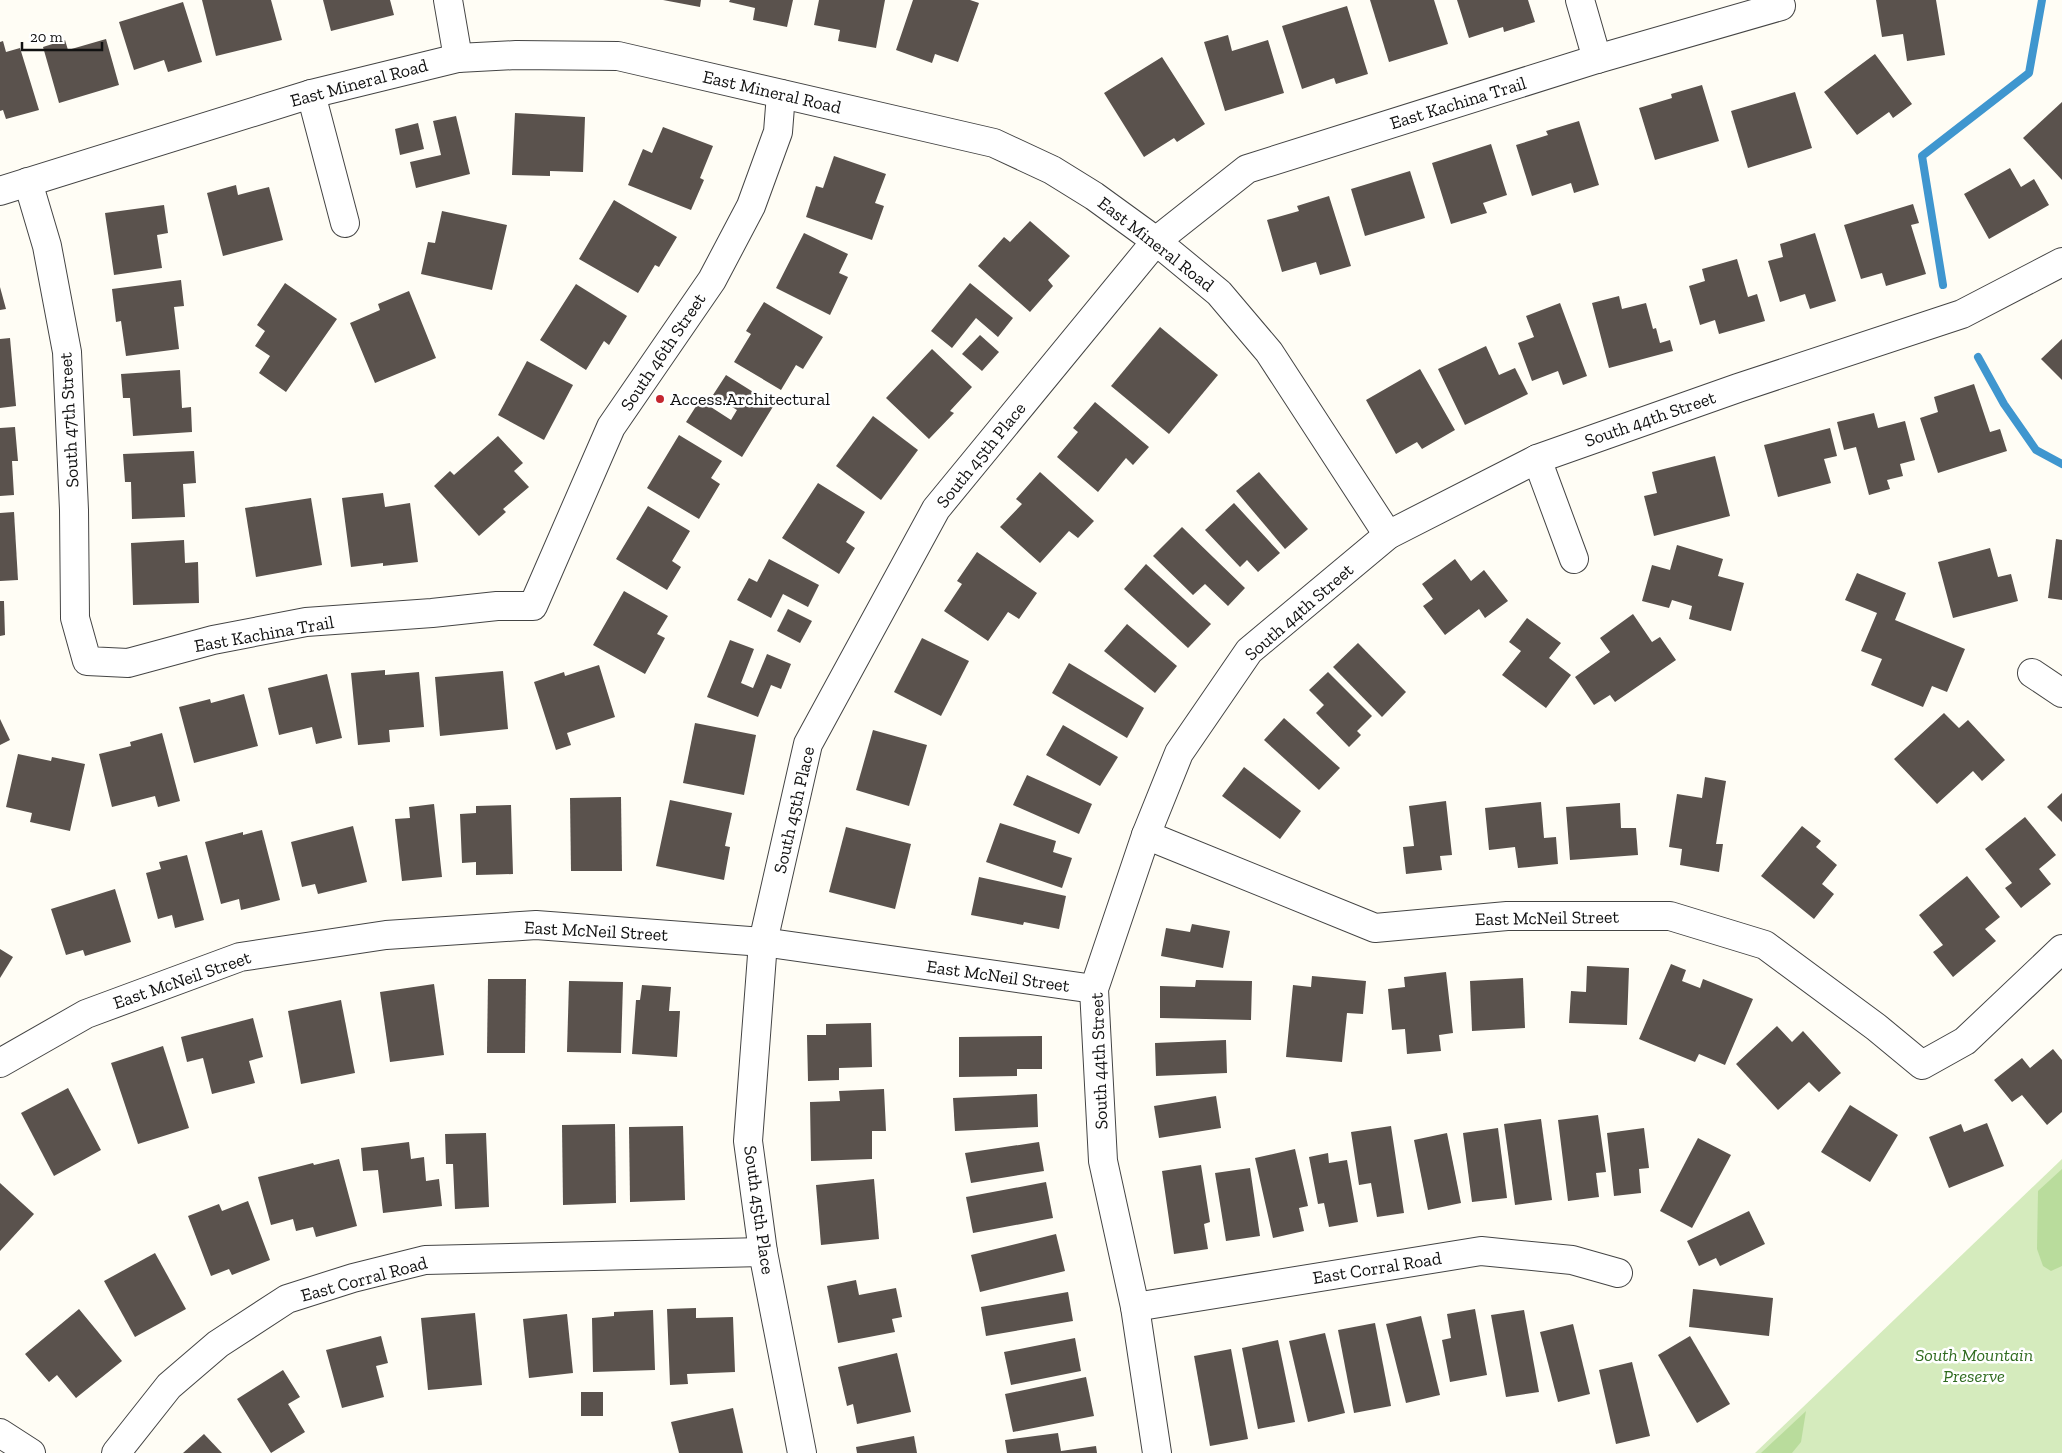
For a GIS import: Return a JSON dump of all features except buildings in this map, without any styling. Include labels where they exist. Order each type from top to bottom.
[{"type":"street","points":[[448,0],[458,58]]},
{"type":"street","points":[[1580,0],[1597,59]]},
{"type":"street","name":"East Kachina Trail","points":[[1156,240],[1247,169],[1597,59],[1781,6]]},
{"type":"street","name":"East Mineral Road","points":[[0,190],[311,94],[458,58],[516,55],[618,56],[994,143],[1060,175],[1094,196],[1156,240],[1219,292],[1269,352],[1388,535]]},
{"type":"street","points":[[311,94],[345,223]]},
{"type":"street","name":"South 46th Street","points":[[533,606],[611,427],[712,280],[751,206],[778,132],[781,94]]},
{"type":"street","name":"South 47th Street","points":[[28,182],[47,246],[67,352],[74,510],[75,618],[87,661]]},
{"type":"street","name":"South 45th Place","points":[[802,1453],[763,1252],[748,1142],[763,942],[808,744],[936,509],[1156,240]]},
{"type":"street","name":"South 44th Street","points":[[1157,1453],[1135,1307],[1103,1161],[1094,989],[1146,835],[1179,753],[1249,651],[1388,535],[1537,459],[1738,388],[1962,314],[2062,262]]},
{"type":"street","points":[[1537,459],[1574,559]]},
{"type":"street","name":"East Kachina Trail","points":[[87,661],[128,664],[214,640],[306,622],[432,613],[497,606],[533,606]]},
{"type":"street","points":[[2032,674],[2062,692]]},
{"type":"street","name":"East McNeil Street","points":[[1146,835],[1375,928],[1508,916],[1670,916],[1765,945],[1876,1027],[1922,1065],[1965,1042],[2062,949]]},
{"type":"street","name":"East McNeil Street","points":[[0,1063],[86,1014],[240,957],[386,935],[536,925],[763,942],[1094,989]]},
{"type":"street","name":"East Corral Road","points":[[1135,1307],[1481,1251],[1572,1260],[1618,1273]]},
{"type":"street","name":"East Corral Road","points":[[116,1453],[169,1386],[218,1344],[287,1300],[353,1278],[425,1260],[763,1252]]},
{"type":"street","points":[[0,1433],[31,1453]]},
{"type":"green space","name":"South Mountain Preserve","points":[[2062,1159],[2062,1453],[1755,1453]]},
{"type":"green space","points":[[2062,1169],[2062,1266],[2051,1271],[2043,1266],[2037,1249],[2038,1191]]},
{"type":"green space","points":[[1806,1411],[1801,1442],[1792,1453],[1761,1453]]},
{"type":"waterway","points":[[1943,285],[1922,156],[2029,73],[2042,0]]},
{"type":"waterway","points":[[1978,357],[2004,404],[2036,450],[2062,464]]},
{"type":"place","name":"Access.Architectural","points":[[660,399]]}]
